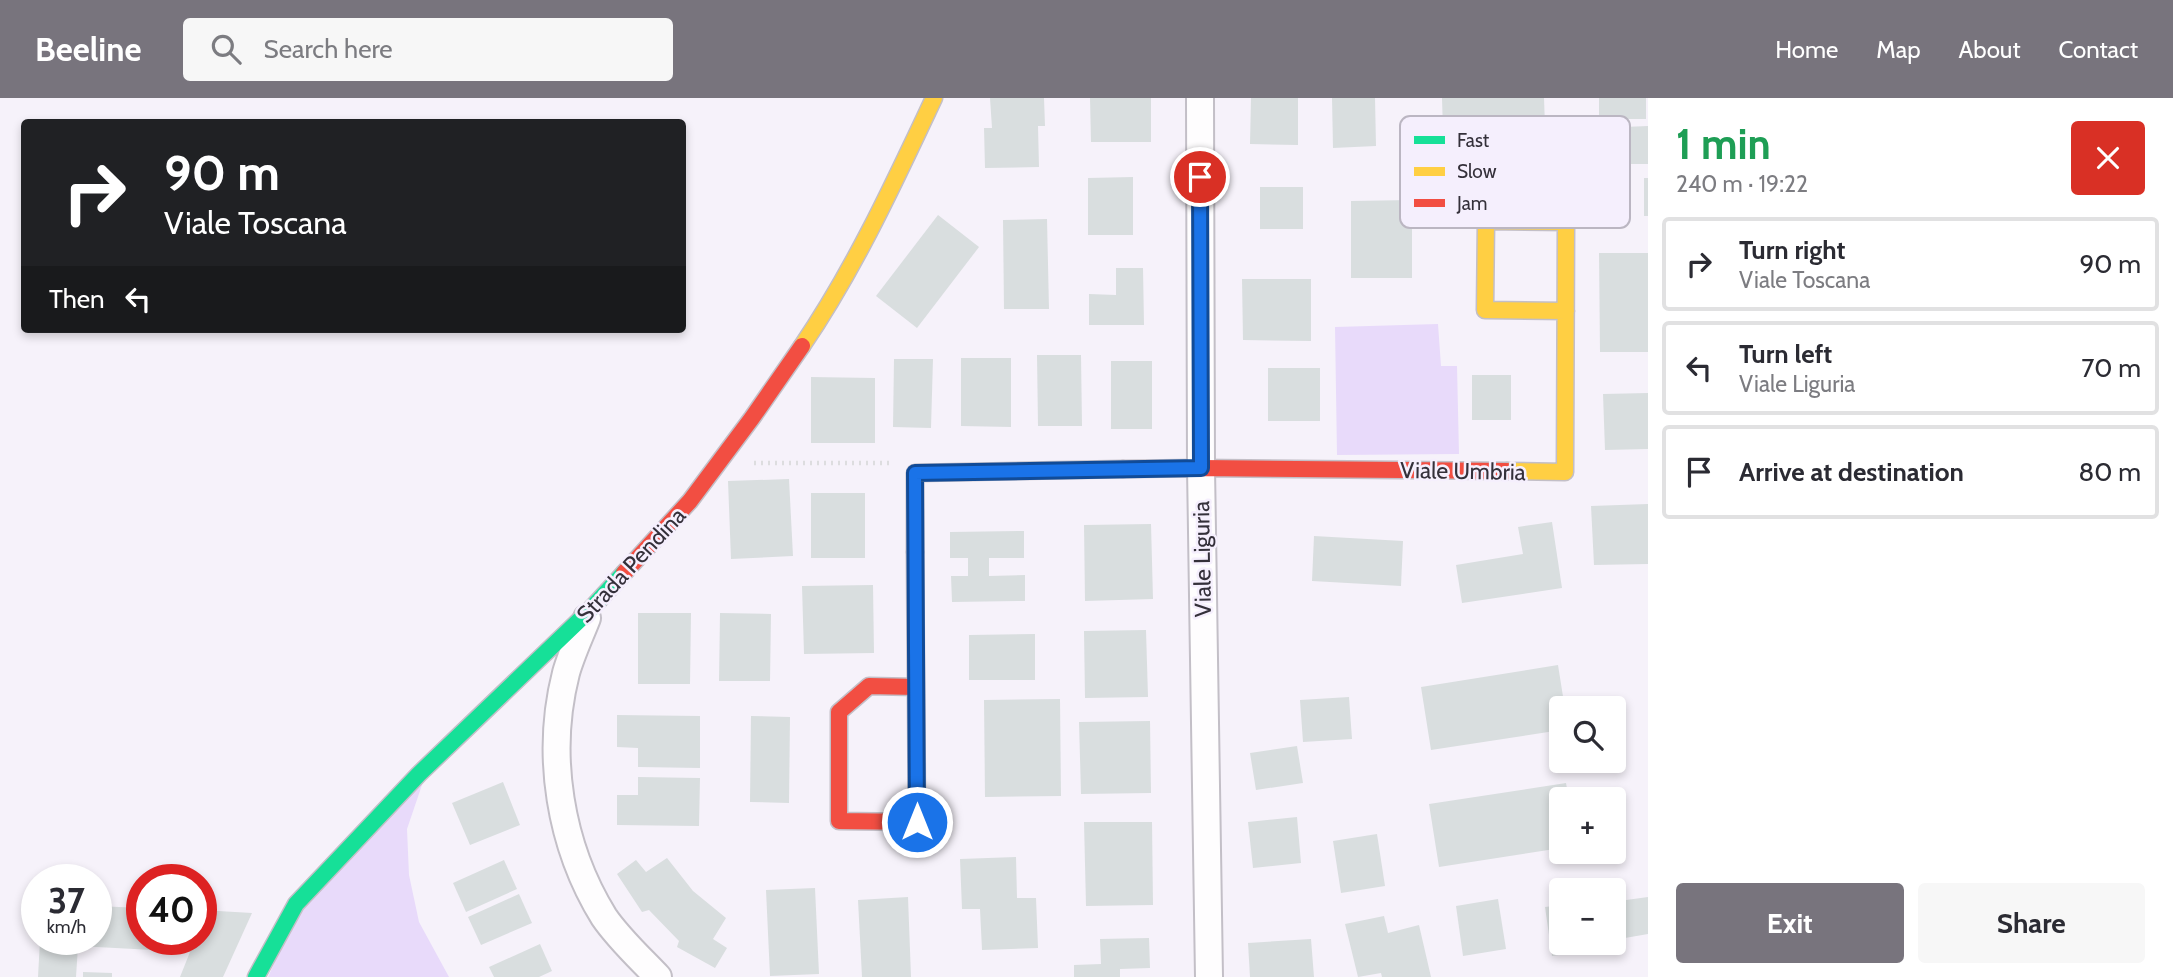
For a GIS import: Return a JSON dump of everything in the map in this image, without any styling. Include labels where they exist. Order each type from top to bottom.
[{"type":"street","name":"Strada Pendina","points":[[256,977],[296,904],[419,774],[590,610],[674,520],[718,464],[830,301],[874,225],[934,98]]},
{"type":"street","name":"Viale Liguria","points":[[1200,98],[1201,468],[1209,977]]},
{"type":"street","name":"Viale Umbria","points":[[1486,228],[1485,310],[1566,311]]},
{"type":"street","name":"Viale Umbria","points":[[1201,468],[1565,472],[1566,228]]},
{"type":"street","points":[[916,687],[869,686],[839,712],[839,821],[917,822],[915,473],[1201,468]]},
{"type":"street","points":[[590,610],[566,673],[556,729],[561,808],[584,881],[606,919],[658,977]]},
{"type":"path","points":[[718,464],[897,463],[915,473]]},
{"type":"shaded area","points":[[1438,324],[1441,366],[1457,366],[1459,454],[1337,455],[1335,327]]},
{"type":"shaded area","points":[[424,779],[407,829],[409,875],[419,922],[449,977],[268,977],[302,902]]},
{"type":"building","points":[[990,98],[1044,98],[1045,126],[1038,126],[1039,167],[985,168],[984,128],[992,128]]},
{"type":"building","points":[[1090,98],[1151,98],[1151,142],[1091,142]]},
{"type":"building","points":[[1251,98],[1298,98],[1298,145],[1250,144]]},
{"type":"building","points":[[1332,98],[1375,98],[1376,146],[1333,148]]},
{"type":"building","points":[[1442,98],[1544,98],[1545,116],[1443,116]]},
{"type":"building","points":[[1599,98],[1646,98],[1646,119],[1599,116]]},
{"type":"building","points":[[1648,126],[1648,164],[1630,164],[1630,127]]},
{"type":"building","points":[[1133,177],[1133,235],[1088,235],[1088,178]]},
{"type":"building","points":[[1644,178],[1648,178],[1648,216],[1644,216]]},
{"type":"building","points":[[1260,187],[1303,187],[1303,229],[1260,229]]},
{"type":"building","points":[[1400,200],[1400,228],[1412,228],[1412,278],[1351,278],[1351,201]]},
{"type":"building","points":[[938,215],[979,247],[917,328],[876,296]]},
{"type":"building","points":[[1047,219],[1049,309],[1004,309],[1003,220]]},
{"type":"building","points":[[1599,253],[1648,253],[1648,352],[1600,352]]},
{"type":"building","points":[[1116,268],[1143,268],[1144,325],[1089,325],[1089,294],[1116,295]]},
{"type":"building","points":[[1242,279],[1311,279],[1311,341],[1243,340]]},
{"type":"building","points":[[1037,355],[1081,355],[1082,426],[1038,426]]},
{"type":"building","points":[[961,358],[1011,358],[1011,427],[961,426]]},
{"type":"building","points":[[894,359],[933,359],[931,428],[893,427]]},
{"type":"building","points":[[1111,361],[1152,361],[1152,429],[1111,429]]},
{"type":"building","points":[[1268,368],[1320,368],[1320,421],[1268,421]]},
{"type":"building","points":[[1472,375],[1511,375],[1511,420],[1472,420]]},
{"type":"building","points":[[811,377],[875,378],[875,443],[811,443]]},
{"type":"building","points":[[1648,393],[1648,449],[1605,450],[1603,394]]},
{"type":"building","points":[[789,479],[793,556],[731,559],[728,481]]},
{"type":"building","points":[[811,493],[865,493],[865,558],[811,558]]},
{"type":"building","points":[[1648,504],[1648,564],[1594,565],[1591,506]]},
{"type":"building","points":[[1552,522],[1562,588],[1462,603],[1456,565],[1523,554],[1518,527]]},
{"type":"building","points":[[1151,524],[1153,599],[1085,601],[1084,525]]},
{"type":"building","points":[[1024,531],[1024,558],[989,558],[989,576],[1025,575],[1025,601],[952,602],[951,576],[968,576],[968,558],[950,558],[950,532]]},
{"type":"building","points":[[1314,536],[1403,541],[1401,586],[1312,581]]},
{"type":"building","points":[[873,585],[874,653],[804,654],[802,586]]},
{"type":"building","points":[[638,613],[691,613],[690,684],[638,684]]},
{"type":"building","points":[[720,613],[771,614],[770,681],[719,681]]},
{"type":"building","points":[[1146,630],[1148,697],[1085,698],[1084,631]]},
{"type":"building","points":[[1035,634],[1035,680],[969,680],[969,635]]},
{"type":"building","points":[[1558,665],[1563,696],[1549,696],[1549,732],[1431,750],[1421,687]]},
{"type":"building","points":[[1349,697],[1352,739],[1303,742],[1300,700]]},
{"type":"building","points":[[1060,699],[1061,796],[985,797],[984,700]]},
{"type":"building","points":[[617,715],[700,716],[700,768],[638,767],[638,748],[617,747]]},
{"type":"building","points":[[751,716],[790,717],[789,803],[750,802]]},
{"type":"building","points":[[1150,721],[1151,793],[1081,794],[1079,722]]},
{"type":"building","points":[[1297,746],[1303,783],[1256,790],[1250,753]]},
{"type":"building","points":[[638,777],[700,778],[699,826],[617,825],[617,795],[638,795]]},
{"type":"building","points":[[503,782],[520,825],[470,845],[452,803]]},
{"type":"building","points":[[1566,783],[1567,787],[1549,787],[1549,850],[1439,867],[1429,804]]},
{"type":"building","points":[[1297,817],[1301,863],[1253,868],[1248,822]]},
{"type":"building","points":[[1084,822],[1152,822],[1153,905],[1086,906]]},
{"type":"building","points":[[1377,834],[1385,886],[1341,893],[1333,841]]},
{"type":"building","points":[[1016,857],[1017,898],[1036,898],[1038,948],[982,950],[980,909],[962,909],[960,859]]},
{"type":"building","points":[[667,858],[693,891],[726,918],[713,939],[727,948],[715,968],[677,947],[679,941],[649,910],[642,912],[617,874],[636,860],[646,872]]},
{"type":"building","points":[[504,860],[517,889],[466,912],[453,883]]},
{"type":"building","points":[[815,888],[819,974],[770,976],[766,890]]},
{"type":"building","points":[[519,894],[532,923],[481,945],[468,917]]},
{"type":"building","points":[[908,897],[911,977],[862,977],[858,900]]},
{"type":"building","points":[[1648,897],[1648,934],[1626,938],[1626,900]]},
{"type":"building","points":[[1498,899],[1506,949],[1463,956],[1456,906]]},
{"type":"building","points":[[1549,906],[1549,935],[1545,907]]},
{"type":"building","points":[[112,907],[126,907],[126,949],[112,948]]},
{"type":"building","points":[[217,911],[252,913],[223,977],[180,977],[189,955],[217,955]]},
{"type":"building","points":[[1384,916],[1388,933],[1419,925],[1431,977],[1382,977],[1381,973],[1358,977],[1345,924]]},
{"type":"building","points":[[1149,938],[1150,968],[1120,969],[1120,977],[1074,977],[1074,965],[1101,964],[1100,939]]},
{"type":"building","points":[[1311,939],[1314,977],[1250,977],[1248,943]]},
{"type":"building","points":[[540,944],[552,971],[539,977],[494,977],[489,967]]},
{"type":"building","points":[[39,955],[77,955],[76,977],[38,977]]},
{"type":"building","points":[[83,972],[112,973],[112,977],[83,977]]},
{"type":"traffic: fast","points":[[256,977],[296,904],[419,774],[590,610],[624,573]]},
{"type":"traffic: slow","points":[[802,346],[857,256],[934,98]]},
{"type":"traffic: slow","points":[[1486,228],[1485,310],[1566,311]]},
{"type":"traffic: slow","points":[[1566,228],[1566,311]]},
{"type":"traffic: slow","points":[[1507,471],[1565,472],[1566,311]]},
{"type":"traffic: slow","points":[[915,552],[915,473],[1123,469]]},
{"type":"traffic: jam","points":[[624,573],[690,501],[802,346]]},
{"type":"traffic: jam","points":[[1123,469],[1507,471]]},
{"type":"traffic: jam","points":[[915,552],[917,822],[839,821],[839,712],[869,686],[916,687]]},
{"type":"route","points":[[917,822],[915,473],[1201,468],[1200,177]]}]
